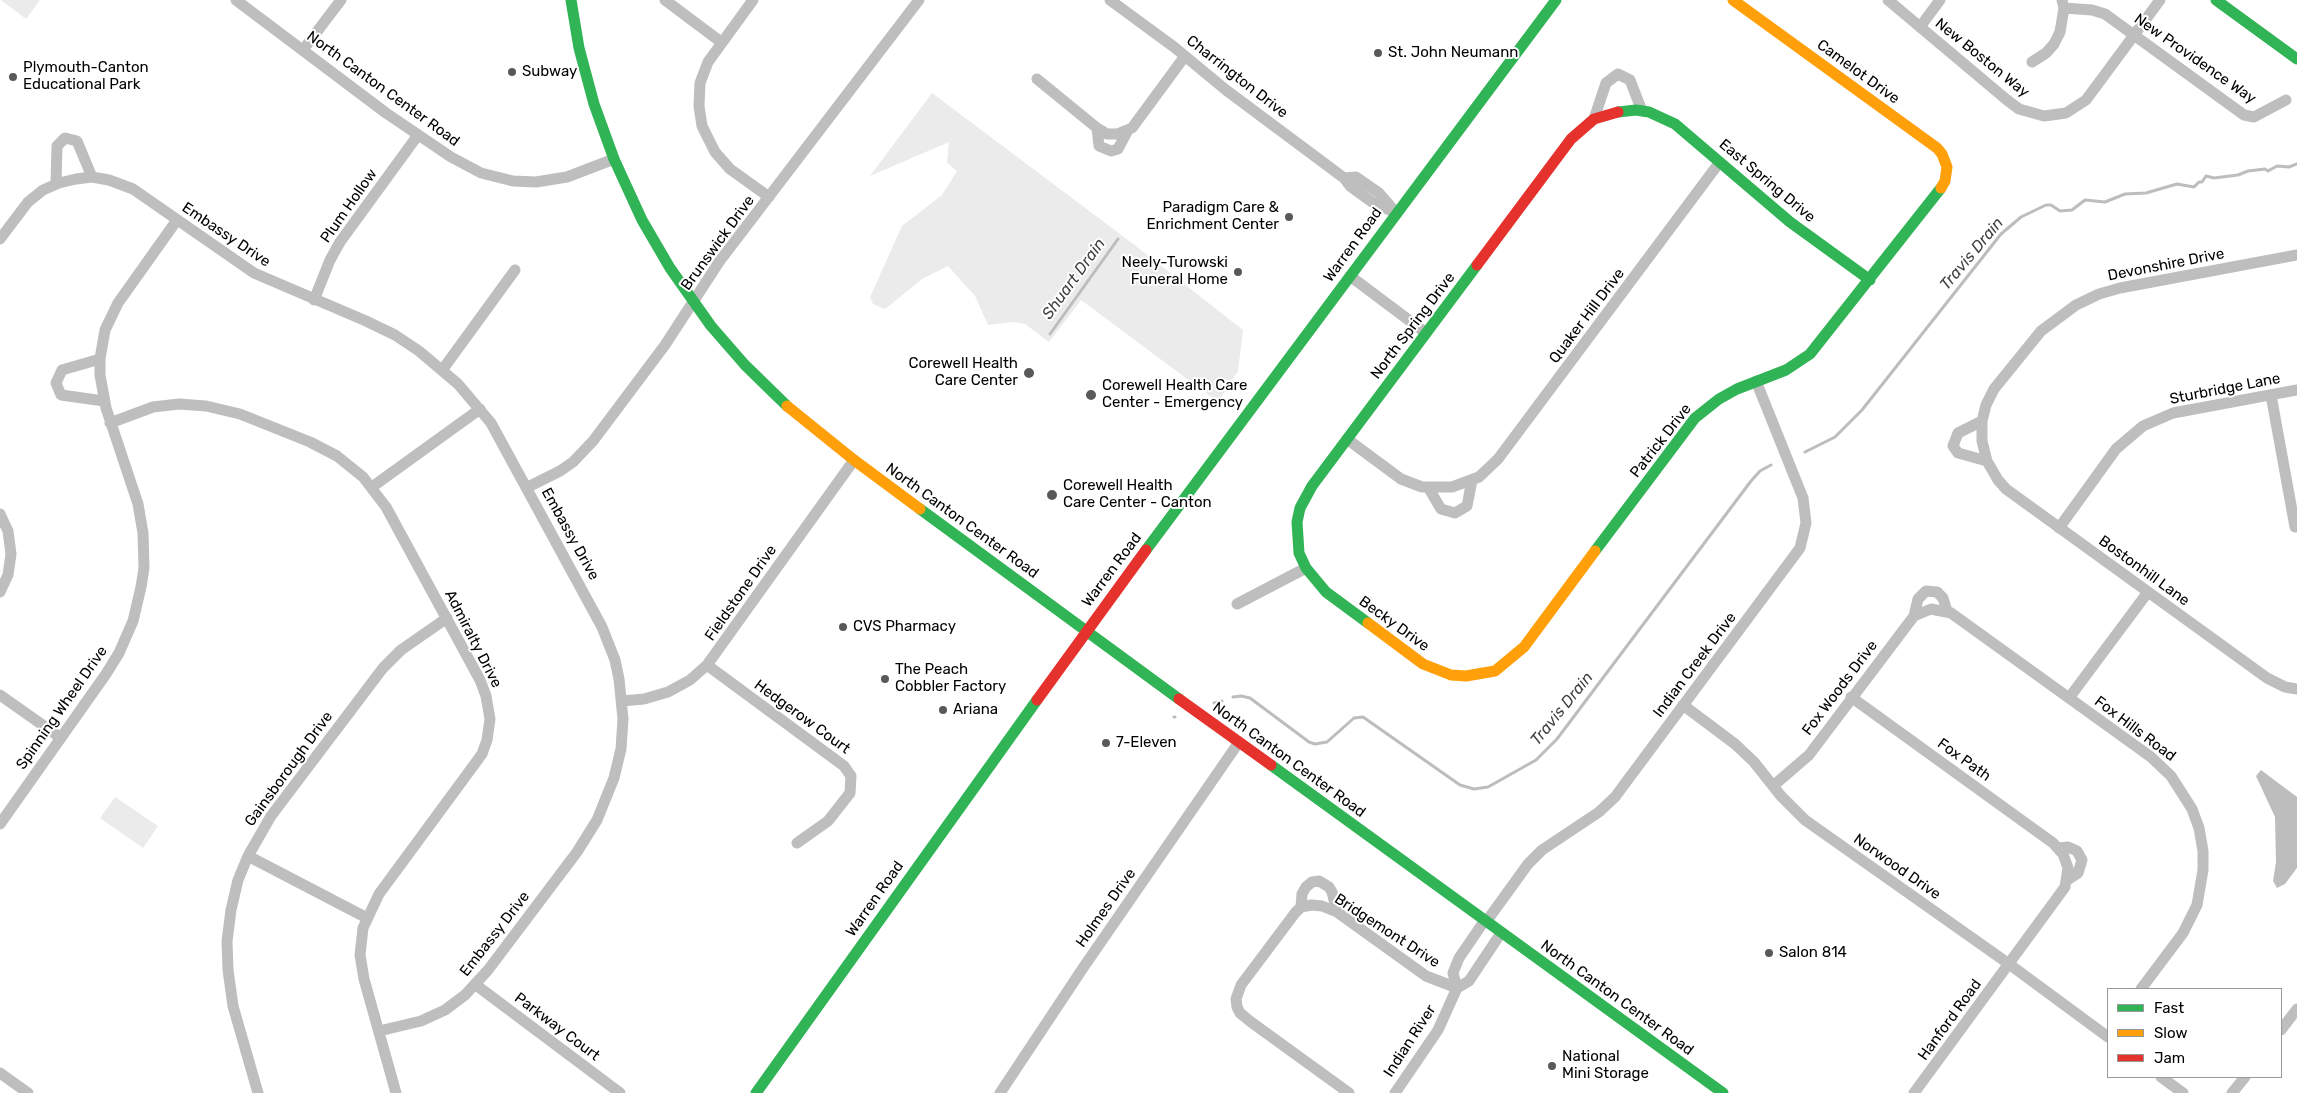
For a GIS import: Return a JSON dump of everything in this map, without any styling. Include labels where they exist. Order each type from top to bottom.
[{"type":"main road","points":[[571,0],[587,80],[614,159]]},
{"type":"main road","name":"Warren Road","points":[[756,1093],[1086,631],[1556,0]]},
{"type":"main road","name":"Camelot Drive","points":[[1733,0],[1937,148],[1942,154],[1947,167],[1946,181]]},
{"type":"main road","points":[[2216,0],[2297,59]]},
{"type":"main road","name":"East Spring Drive","points":[[1620,111],[1642,111],[1662,117],[1675,124],[1790,222],[1870,280]]},
{"type":"main road","name":"North Spring Drive","points":[[1306,568],[1297,539],[1300,508],[1312,486],[1571,139],[1594,119],[1620,111]]},
{"type":"main road","name":"North Canton Center Road","points":[[614,159],[648,230],[694,302],[728,346],[763,384],[802,420],[1086,631],[1723,1093]]},
{"type":"main road","name":"Patrick Drive","points":[[1479,675],[1495,671],[1524,647],[1695,418],[1719,399],[1756,381],[1786,370],[1810,354],[1946,181]]},
{"type":"main road","name":"Becky Drive","points":[[1306,568],[1326,592],[1423,664],[1451,675],[1479,675]]},
{"type":"street","name":"North Canton Center Road","points":[[236,0],[418,135],[468,167],[491,176],[513,181],[536,182],[555,180],[614,159]]},
{"type":"street","points":[[303,50],[341,0]]},
{"type":"street","points":[[665,0],[721,42]]},
{"type":"street","points":[[753,0],[708,62],[700,84],[699,106],[702,126],[710,144],[721,160],[769,197]]},
{"type":"street","name":"Brunswick Drive","points":[[528,487],[560,472],[587,448],[665,345],[709,276],[920,0]]},
{"type":"street","name":"Charrington Drive","points":[[1110,0],[1344,178],[1350,186],[1372,202],[1396,213]]},
{"type":"street","name":"New Boston Way","points":[[1888,0],[2007,100],[2019,109],[2037,115],[2058,115],[2077,107],[2086,100],[2135,35]]},
{"type":"street","points":[[1920,27],[1940,0]]},
{"type":"street","points":[[2135,35],[2160,0]]},
{"type":"street","points":[[2032,62],[2046,53],[2054,44],[2060,32],[2063,4]]},
{"type":"street","name":"New Providence Way","points":[[2063,4],[2105,14],[2244,115],[2254,118],[2286,100]]},
{"type":"street","points":[[1097,128],[1099,146],[1110,151],[1118,149],[1128,130],[1185,56]]},
{"type":"street","points":[[1594,119],[1606,83],[1618,74],[1630,80],[1642,111]]},
{"type":"street","points":[[1037,79],[1097,128],[1111,134],[1128,130]]},
{"type":"street","name":"Plum Hollow","points":[[314,300],[330,260],[340,242],[418,135]]},
{"type":"street","points":[[56,184],[57,146],[66,138],[78,141],[92,178]]},
{"type":"street","name":"Quaker Hill Drive","points":[[1347,439],[1401,479],[1428,487],[1452,487],[1472,480],[1490,468],[1719,162]]},
{"type":"street","name":"Embassy Drive","points":[[0,239],[28,202],[42,190],[76,179],[92,178],[122,183],[254,274],[395,335],[443,369],[480,409],[500,437],[602,627],[615,660],[622,700],[622,734],[618,764],[610,790],[597,820],[577,852],[476,985],[460,1000],[434,1016],[409,1025],[379,1031]]},
{"type":"street","name":"Spinning Wheel Drive","points":[[0,824],[119,653],[133,621],[141,588],[144,548],[140,514],[104,401],[100,359],[105,330],[118,303],[177,220]]},
{"type":"street","name":"Devonshire Drive","points":[[1982,442],[1982,421],[1989,396],[2035,338],[2058,317],[2076,305],[2099,294],[2120,288],[2297,255]]},
{"type":"street","points":[[443,369],[515,270]]},
{"type":"street","points":[[1350,276],[1426,333]]},
{"type":"street","points":[[100,359],[62,370],[56,383],[62,395],[104,401]]},
{"type":"street","name":"Indian Creek Drive","points":[[1456,988],[1453,973],[1460,958],[1528,864],[1542,850],[1607,805],[1796,556],[1804,535],[1806,511],[1803,498],[1756,381]]},
{"type":"street","name":"Sturbridge Lane","points":[[2059,528],[2116,449],[2143,426],[2173,413],[2297,390]]},
{"type":"street","points":[[2271,395],[2295,527]]},
{"type":"street","name":"Admiralty Drive","points":[[110,422],[136,412],[166,405],[192,404],[223,409],[322,447],[351,466],[372,487],[386,507],[447,618],[486,696],[490,719],[487,740],[476,764],[379,894],[367,918],[361,942],[361,966],[396,1093]]},
{"type":"street","points":[[372,487],[480,409]]},
{"type":"street","points":[[1982,421],[1958,433],[1952,446],[1958,453],[1987,461]]},
{"type":"street","name":"Bostonhill Lane","points":[[1982,442],[1987,461],[1998,480],[2006,489],[2267,678],[2285,687],[2297,689]]},
{"type":"street","name":"Fieldstone Drive","points":[[622,700],[644,699],[668,692],[690,680],[707,665],[854,460]]},
{"type":"street","points":[[1428,487],[1441,509],[1455,513],[1467,506],[1472,480]]},
{"type":"street","points":[[0,514],[8,531],[11,554],[8,575],[0,592]]},
{"type":"street","points":[[1237,604],[1306,568]]},
{"type":"street","name":"Fox Woods Drive","points":[[1773,786],[1808,755],[1914,616],[1918,600],[1926,591],[1938,592],[1943,598],[1947,612]]},
{"type":"street","points":[[2069,698],[2148,592]]},
{"type":"street","name":"Fox Hills Road","points":[[1914,616],[1932,609],[1947,612],[1960,618],[2160,765],[2183,792],[2199,828],[2203,851],[2203,870],[2197,905],[2183,933],[2142,988]]},
{"type":"street","name":"Gainsborough Drive","points":[[258,1093],[233,1006],[228,970],[227,941],[231,910],[238,880],[248,856],[271,816],[383,668],[402,650],[447,618]]},
{"type":"street","name":"Hedgerow Court","points":[[707,665],[844,766],[851,776],[850,793],[828,821],[797,843]]},
{"type":"street","points":[[0,695],[61,738]]},
{"type":"street","name":"Fox Path","points":[[1851,697],[2058,848],[2067,864],[2065,887],[2009,964]]},
{"type":"street","name":"Norwood Drive","points":[[1683,705],[1735,744],[1754,762],[1773,786],[1806,820],[2107,1035]]},
{"type":"street","name":"Holmes Drive","points":[[1000,1093],[1083,968],[1239,742]]},
{"type":"street","points":[[248,856],[367,918]]},
{"type":"street","points":[[1337,912],[1332,892],[1324,883],[1319,881],[1312,882],[1306,887],[1302,894],[1301,907],[1287,922],[1241,985],[1236,998],[1240,1013],[1349,1093]]},
{"type":"street","name":"Bridgemont Drive","points":[[1301,907],[1322,906],[1337,912],[1426,976],[1456,988]]},
{"type":"street","name":"Indian River","points":[[1395,1093],[1438,1030],[1456,988],[1469,981],[1501,932]]},
{"type":"street","name":"Hanford Road","points":[[1914,1093],[2009,964]]},
{"type":"street","name":"Parkway Court","points":[[476,985],[620,1093]]},
{"type":"street","points":[[2282,1029],[2297,1009]]},
{"type":"street","points":[[0,1073],[28,1093]]},
{"type":"street","points":[[2162,1078],[2182,1093]]},
{"type":"street","points":[[2232,1093],[2244,1078]]},
{"type":"shaded area","points":[[1,0],[40,0],[26,19]]},
{"type":"shaded area","points":[[932,93],[1128,240],[1243,330],[1238,371],[1218,402],[1081,300],[1049,342],[1025,324],[1013,322],[988,325],[975,296],[948,266],[922,279],[885,309],[873,304],[870,297],[902,226],[942,195],[957,171],[947,163],[949,142],[870,176]]},
{"type":"shaded area","points":[[2261,770],[2297,797],[2297,868],[2285,884],[2277,888],[2273,881],[2276,862],[2275,817],[2256,776]]},
{"type":"shaded area","points":[[115,797],[158,826],[143,848],[100,818]]},
{"type":"waterway","name":"Travis Drain","points":[[1805,452],[1835,437],[1862,410],[2001,234],[2021,217],[2046,205],[2051,205],[2060,211],[2072,210],[2085,200],[2105,202],[2125,194],[2146,193],[2177,184],[2194,187],[2199,182],[2202,182],[2206,176],[2214,178],[2238,175],[2248,171],[2265,169],[2268,171],[2277,166],[2289,167],[2297,164]]},
{"type":"waterway","name":"Shuart Drain","points":[[1050,334],[1118,239]]},
{"type":"waterway","name":"Travis Drain","points":[[1233,697],[1250,698],[1309,742],[1315,744],[1327,742],[1354,718],[1363,717],[1460,785],[1474,789],[1488,787],[1536,760],[1557,739],[1751,481],[1760,471],[1771,465]]},
{"type":"waterway","name":"Travis Drain","points":[[1214,703],[1222,701]]},
{"type":"traffic: fast","points":[[571,0],[579,48],[594,104],[614,159],[642,220],[670,268],[711,326],[745,365],[787,406]]},
{"type":"traffic: fast","points":[[1146,550],[1556,0]]},
{"type":"traffic: fast","points":[[2216,0],[2297,59]]},
{"type":"traffic: fast","points":[[1618,112],[1636,110],[1649,112],[1675,124],[1790,222],[1870,280]]},
{"type":"traffic: fast","points":[[1595,551],[1695,418],[1719,399],[1737,389],[1786,370],[1810,354],[1941,188]]},
{"type":"traffic: fast","points":[[1368,623],[1326,592],[1306,568],[1299,553],[1297,522],[1300,508],[1312,486],[1477,265]]},
{"type":"traffic: fast","points":[[920,509],[1179,699]]},
{"type":"traffic: fast","points":[[756,1093],[1037,700]]},
{"type":"traffic: fast","points":[[1271,765],[1723,1093]]},
{"type":"traffic: slow","points":[[1733,0],[1937,148],[1942,154],[1947,167],[1945,181],[1941,188]]},
{"type":"traffic: slow","points":[[787,406],[854,460],[920,509]]},
{"type":"traffic: slow","points":[[1368,623],[1423,664],[1451,675],[1466,676],[1495,671],[1524,647],[1595,551]]},
{"type":"traffic: jam","points":[[1477,265],[1571,139],[1594,119],[1618,112]]},
{"type":"traffic: jam","points":[[1037,700],[1146,550]]},
{"type":"traffic: jam","points":[[1179,699],[1271,765]]},
{"type":"place","name":"St. John Neumann","points":[[1378,53]]},
{"type":"place","name":"Subway","points":[[512,72]]},
{"type":"place","name":"Plymouth-Canton Educational Park","points":[[13,77]]},
{"type":"place","name":"Paradigm Care & Enrichment Center","points":[[1289,217]]},
{"type":"place","name":"Neely-Turowski Funeral Home","points":[[1238,272]]},
{"type":"place","name":"Corewell Health Care Center","points":[[1029,373]]},
{"type":"place","name":"Corewell Health Care Center - Emergency","points":[[1091,395]]},
{"type":"place","name":"Corewell Health Care Center - Canton","points":[[1052,495]]},
{"type":"place","name":"CVS Pharmacy","points":[[843,627]]},
{"type":"place","name":"The Peach Cobbler Factory","points":[[885,679]]},
{"type":"place","name":"Ariana","points":[[943,710]]},
{"type":"place","name":"7-Eleven","points":[[1106,743]]},
{"type":"place","name":"Salon 814","points":[[1769,953]]},
{"type":"place","name":"National Mini Storage","points":[[1552,1066]]}]
